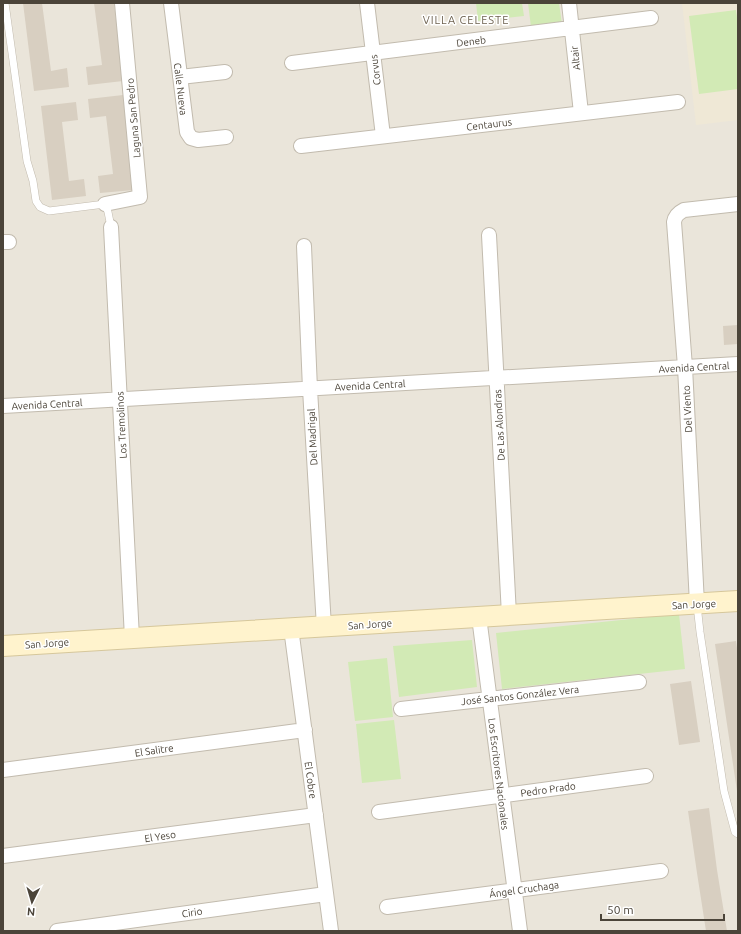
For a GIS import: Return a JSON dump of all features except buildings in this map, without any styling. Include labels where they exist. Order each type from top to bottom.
[{"type":"street","name":"Laguna San Pedro","points":[[107,208],[140,197],[122,3]]},
{"type":"street","name":"Calle Nueva","points":[[170,3],[188,135],[198,140],[226,137]]},
{"type":"street","name":"Corvus","points":[[366,3],[383,136]]},
{"type":"street","name":"Altair","points":[[569,3],[581,113]]},
{"type":"street","name":"Deneb","points":[[292,63],[651,18]]},
{"type":"street","points":[[180,77],[225,72]]},
{"type":"street","name":"Centaurus","points":[[301,146],[678,102]]},
{"type":"street","name":"Del Viento","points":[[697,604],[685,367],[674,226],[675,218],[680,212],[738,204]]},
{"type":"street","name":"Los Tremolinos","points":[[111,227],[132,638]]},
{"type":"street","name":"De Las Alondras","points":[[489,235],[509,615]]},
{"type":"street","name":"Del Madrigal","points":[[304,246],[310,389],[324,627]]},
{"type":"street","name":"Avenida Central","points":[[3,406],[738,364]]},
{"type":"street","name":"San Jorge","points":[[3,646],[738,601]]},
{"type":"street","name":"Los Escritores Nacionales","points":[[479,617],[520,931]]},
{"type":"street","name":"El Cobre","points":[[291,628],[332,931]]},
{"type":"street","name":"José Santos González Vera","points":[[401,709],[639,682]]},
{"type":"street","name":"El Salitre","points":[[3,770],[305,730]]},
{"type":"street","name":"Pedro Prado","points":[[379,812],[646,776]]},
{"type":"street","name":"El Yeso","points":[[3,856],[316,815]]},
{"type":"street","name":"Ángel Cruchaga","points":[[387,907],[661,870]]},
{"type":"street","name":"Cirio","points":[[58,931],[326,894]]},
{"type":"lane","points":[[5,3],[25,154],[33,181],[36,201],[40,208],[49,211],[107,208]]},
{"type":"lane","name":"Los Tremolinos","points":[[107,208],[111,227]]},
{"type":"lane","points":[[697,604],[724,791],[735,832],[738,834]]},
{"type":"shaded area","points":[[3,3],[738,3],[738,931],[3,931]]},
{"type":"shaded area","points":[[682,3],[738,3],[738,120],[696,125]]},
{"type":"green space","points":[[476,3],[522,3],[524,16],[478,21]]},
{"type":"green space","points":[[528,3],[559,3],[562,24],[531,27]]},
{"type":"green space","points":[[736,10],[738,24],[738,89],[699,94],[689,16]]},
{"type":"green space","points":[[679,614],[685,669],[502,689],[496,633]]},
{"type":"green space","points":[[472,640],[477,687],[399,697],[393,646]]},
{"type":"green space","points":[[387,658],[393,717],[355,721],[348,662]]},
{"type":"green space","points":[[394,720],[401,779],[362,783],[356,724]]},
{"type":"district","name":"VILLA CELESTE","points":[[466,20]]}]
